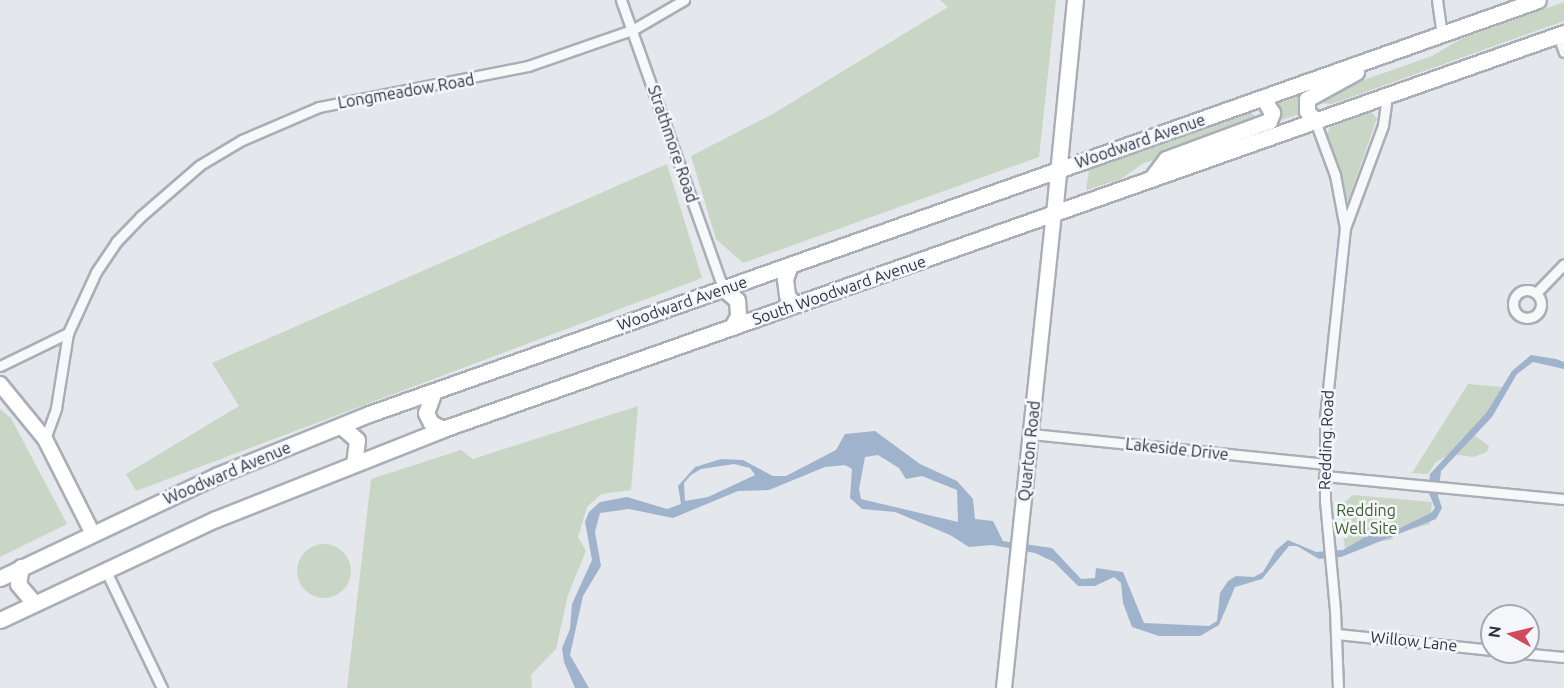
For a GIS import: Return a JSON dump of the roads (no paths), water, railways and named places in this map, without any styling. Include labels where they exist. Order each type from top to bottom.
[{"type":"main road","points":[[1075,0],[1054,214],[1561,34]]},
{"type":"main road","points":[[1315,122],[1305,106],[1307,99],[1376,59],[1538,0]]},
{"type":"main road","name":"Woodward Avenue","points":[[0,578],[92,532],[341,426],[723,288],[1376,59]]},
{"type":"main road","points":[[1151,179],[1166,159],[1269,121],[1272,113],[1264,99]]},
{"type":"main road","name":"South Woodward Avenue","points":[[732,327],[1054,214]]},
{"type":"main road","points":[[790,265],[785,279],[787,295],[794,305]]},
{"type":"main road","points":[[0,620],[105,569],[244,507],[443,429],[732,327],[738,316],[737,300],[723,288]]},
{"type":"main road","points":[[434,391],[426,412],[431,423],[443,429]]},
{"type":"main road","points":[[341,426],[357,440],[354,464]]},
{"type":"main road","points":[[21,567],[18,584],[34,603]]},
{"type":"street","name":"Strathmore Road","points":[[621,0],[634,28],[723,288]]},
{"type":"street","name":"Longmeadow Road","points":[[45,439],[56,408],[68,333],[96,272],[116,242],[186,175],[229,147],[329,104],[505,72],[634,28],[684,0]]},
{"type":"street","points":[[1437,0],[1442,35]]},
{"type":"street","points":[[1561,34],[1564,52]]},
{"type":"street","name":"Redding Road","points":[[1338,688],[1337,634],[1324,476],[1329,371],[1345,228],[1383,125],[1387,96]]},
{"type":"street","name":"Redding Road","points":[[1315,122],[1335,175],[1345,228]]},
{"type":"street","name":"Quarton Road","points":[[1004,688],[1054,214]]},
{"type":"street","points":[[1539,291],[1564,264]]},
{"type":"street","points":[[0,366],[68,333]]},
{"type":"street","points":[[0,384],[45,439],[92,532]]},
{"type":"street","name":"Lakeside Drive","points":[[1031,434],[1324,464]]},
{"type":"street","points":[[1324,476],[1564,500]]},
{"type":"street","points":[[105,569],[162,688]]},
{"type":"street","name":"Willow Lane","points":[[1337,634],[1480,649]]},
{"type":"street","points":[[1540,655],[1564,657]]},
{"type":"water","points":[[1531,355],[1564,362],[1564,369],[1533,362],[1517,374],[1492,417],[1441,471],[1438,496],[1442,508],[1436,519],[1341,557],[1319,559],[1297,546],[1289,546],[1262,579],[1235,587],[1219,625],[1200,636],[1159,636],[1132,627],[1123,603],[1121,583],[1114,577],[1095,586],[1078,586],[1054,562],[1035,553],[992,545],[969,547],[950,535],[895,512],[862,509],[850,498],[852,469],[845,465],[825,467],[769,490],[738,491],[673,518],[629,509],[600,513],[595,532],[601,566],[583,596],[570,655],[589,688],[575,688],[564,662],[562,648],[570,629],[572,604],[592,560],[585,522],[589,512],[600,502],[627,497],[667,509],[681,504],[678,486],[695,467],[721,459],[743,460],[773,476],[786,476],[836,450],[845,434],[875,431],[920,464],[957,481],[973,499],[975,519],[993,521],[1003,541],[1052,548],[1081,579],[1095,578],[1096,568],[1123,572],[1144,623],[1209,626],[1217,621],[1220,593],[1228,581],[1236,576],[1254,577],[1263,572],[1276,550],[1288,540],[1316,552],[1343,550],[1365,537],[1400,528],[1431,513],[1435,508],[1428,491],[1430,474],[1487,412],[1512,371]],"holes":[[[878,455],[899,468],[906,479],[922,476],[957,490],[958,522],[861,499],[859,489],[865,457]],[[734,464],[750,468],[755,475],[708,497],[685,501],[684,483],[691,475],[701,469]]]},
{"type":"park label","name":"Redding Well Site","points":[[1366,519]]}]
